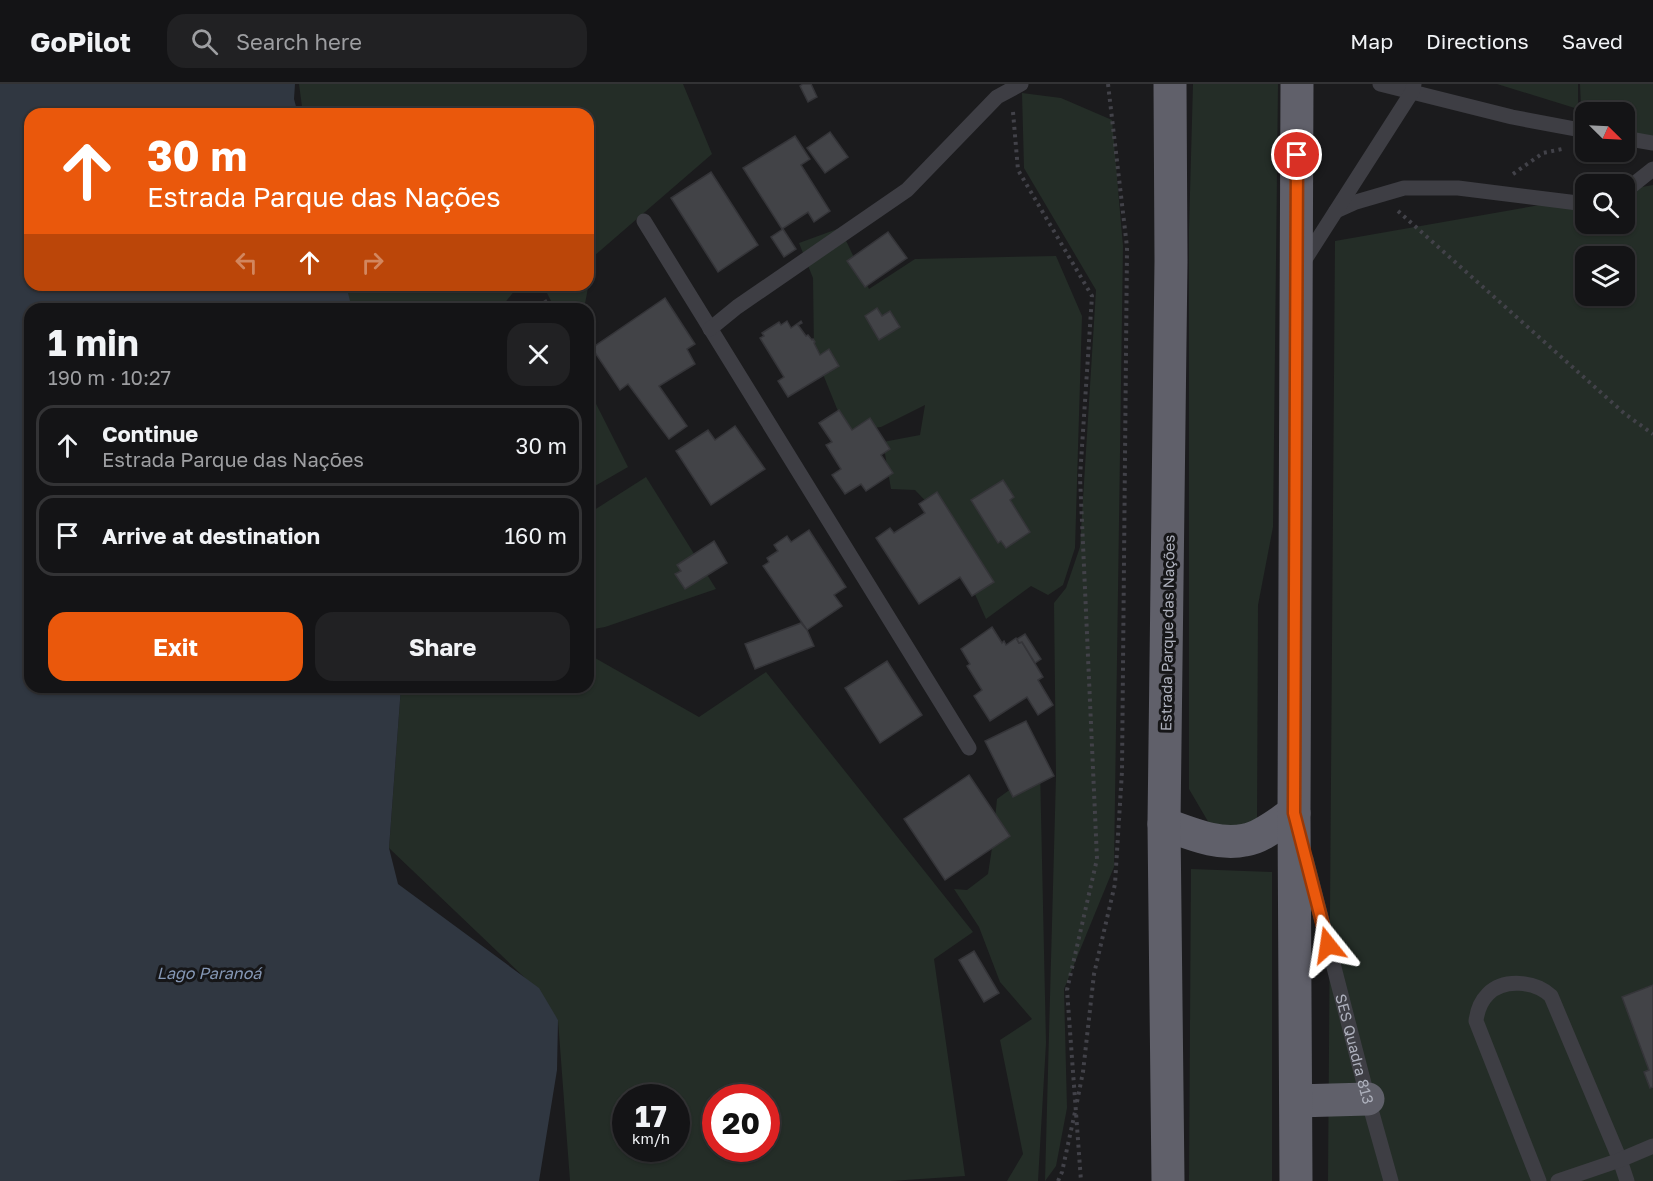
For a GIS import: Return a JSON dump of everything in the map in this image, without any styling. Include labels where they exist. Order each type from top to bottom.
[{"type":"highway","name":"Estrada Parque das Nações","points":[[1168,1181],[1164,824],[1171,261],[1170,84]]},
{"type":"highway","points":[[1296,1181],[1294,813],[1297,84]]},
{"type":"highway","points":[[1164,824],[1215,841],[1246,840],[1265,832],[1294,813]]},
{"type":"highway","points":[[1296,1101],[1368,1099]]},
{"type":"lane","points":[[1380,84],[1413,88],[1512,117],[1575,129]]},
{"type":"lane","points":[[710,329],[737,307],[907,190],[997,97],[1016,86]]},
{"type":"lane","points":[[1296,273],[1413,88]]},
{"type":"lane","points":[[1635,140],[1653,143]]},
{"type":"lane","points":[[1635,183],[1653,169]]},
{"type":"lane","points":[[1336,211],[1356,202],[1404,188],[1458,188],[1575,203]]},
{"type":"lane","points":[[644,221],[969,748]]},
{"type":"lane","name":"SES Quadra 813","points":[[1294,813],[1391,1181]]},
{"type":"lane","points":[[1539,1181],[1476,1021],[1480,1005],[1488,994],[1499,987],[1523,983],[1544,989],[1551,996],[1627,1181]]},
{"type":"lane","points":[[1558,1181],[1653,1146]]},
{"type":"path","points":[[1058,1181],[1076,1108],[1083,1071],[1094,974],[1115,884],[1122,771],[1127,247],[1108,84]]},
{"type":"path","points":[[1016,86],[1017,170],[1092,296],[1080,477],[1097,859],[1067,990],[1081,1181]]},
{"type":"path","points":[[1493,192],[1520,168],[1543,153],[1564,148]]},
{"type":"path","points":[[1380,195],[1625,414],[1653,434]]},
{"type":"shaded area","points":[[299,84],[683,84],[712,154],[594,256],[594,108],[302,108]]},
{"type":"shaded area","points":[[1193,84],[1278,84],[1273,527],[1258,605],[1257,824],[1213,830],[1189,789],[1189,229]]},
{"type":"shaded area","points":[[1497,84],[1578,84],[1578,102],[1575,102],[1575,108]]},
{"type":"shaded area","points":[[1580,84],[1653,84],[1653,143],[1635,140],[1635,102],[1581,102]]},
{"type":"shaded area","points":[[1022,93],[1061,98],[1112,120],[1123,246],[1114,867],[1064,989],[1067,1108],[1056,1166],[1045,1181],[1056,776],[1054,603],[1066,588],[1080,547],[1096,290],[1024,168]]},
{"type":"shaded area","points":[[1653,185],[1653,1181],[1328,1181],[1335,241],[1575,199],[1575,234],[1635,234],[1635,188]]},
{"type":"shaded area","points":[[840,228],[869,289],[915,259],[1056,256],[1082,316],[1075,548],[1063,585],[1048,595],[1031,586],[986,619],[940,516],[915,490],[891,489],[883,442],[920,435],[925,405],[881,427],[846,431],[814,352],[813,278],[799,243]]},
{"type":"shaded area","points":[[291,291],[514,291],[505,303],[295,303]]},
{"type":"shaded area","points":[[546,291],[587,291],[585,303],[552,303]]},
{"type":"shaded area","points":[[594,400],[628,467],[594,487]]},
{"type":"shaded area","points":[[646,477],[716,589],[594,629],[594,510]]},
{"type":"shaded area","points":[[594,657],[699,717],[766,672],[973,932],[934,959],[965,1176],[891,1181],[570,1181],[558,1020],[524,977],[389,848],[401,693],[594,693]]},
{"type":"shaded area","points":[[1040,768],[1046,1043],[1038,1181],[1007,1181],[1023,1154],[1000,1040],[1032,1019],[1000,982],[979,927],[954,889],[967,890],[988,874],[997,799]]},
{"type":"shaded area","points":[[1191,869],[1272,872],[1272,1181],[1189,1181]]},
{"type":"water","name":"Lago Paranoá","points":[[0,84],[295,84],[294,99],[296,108],[24,108],[24,291],[348,291],[350,303],[24,303],[24,693],[401,693],[389,848],[398,884],[539,988],[558,1020],[557,1070],[539,1181],[0,1181]]},
{"type":"building","points":[[811,84],[817,97],[808,102],[800,86]]},
{"type":"building","points":[[830,132],[848,157],[825,173],[807,148]]},
{"type":"building","points":[[795,136],[810,159],[801,165],[830,211],[814,222],[808,212],[782,229],[743,168]]},
{"type":"building","points":[[711,172],[758,245],[718,272],[671,198]]},
{"type":"building","points":[[783,229],[796,249],[784,257],[771,237]]},
{"type":"building","points":[[888,232],[907,258],[865,287],[847,261]]},
{"type":"building","points":[[665,298],[695,344],[687,349],[695,364],[659,386],[687,426],[669,439],[628,384],[620,390],[594,351],[594,347]]},
{"type":"building","points":[[877,308],[882,316],[890,311],[900,327],[879,340],[865,316]]},
{"type":"building","points":[[787,321],[791,328],[801,321],[802,323],[798,325],[806,336],[813,339],[820,355],[829,349],[839,366],[788,397],[778,381],[784,377],[760,338],[764,336],[762,333],[779,322],[781,325]]},
{"type":"building","points":[[839,410],[852,430],[870,418],[890,449],[881,455],[893,473],[866,491],[861,484],[845,494],[832,475],[841,469],[826,445],[832,442],[819,423]]},
{"type":"building","points":[[735,426],[765,469],[711,505],[676,451],[708,430],[715,440]]},
{"type":"building","points":[[1003,480],[1014,497],[1010,500],[1030,532],[1006,548],[1001,541],[998,543],[971,500]]},
{"type":"building","points":[[937,492],[994,582],[972,596],[960,577],[919,604],[876,538],[890,528],[894,533],[925,513],[919,504]]},
{"type":"building","points":[[809,530],[846,587],[834,595],[842,606],[807,630],[763,566],[769,562],[767,558],[778,551],[774,545],[787,536],[791,542]]},
{"type":"building","points":[[714,541],[727,563],[685,589],[675,574],[681,571],[677,565]]},
{"type":"building","points":[[801,623],[814,646],[755,669],[745,644]]},
{"type":"building","points":[[992,627],[1002,643],[1004,641],[1006,645],[1016,638],[1019,643],[1022,642],[1043,677],[1038,680],[1053,705],[1038,715],[1027,697],[990,721],[974,696],[982,690],[967,666],[970,664],[961,649]]},
{"type":"building","points":[[1025,634],[1041,659],[1035,663],[1022,642],[1019,643],[1017,639]]},
{"type":"building","points":[[887,661],[922,715],[880,743],[845,688]]},
{"type":"building","points":[[1026,721],[1054,776],[1013,797],[985,741]]},
{"type":"building","points":[[969,775],[1010,836],[945,880],[904,819]]},
{"type":"building","points":[[974,951],[999,993],[984,1002],[959,960]]},
{"type":"building","points":[[1653,985],[1653,1087],[1650,1088],[1644,1072],[1649,1070],[1622,997]]},
{"type":"route","points":[[1297,155],[1294,813],[1328,945]]}]
